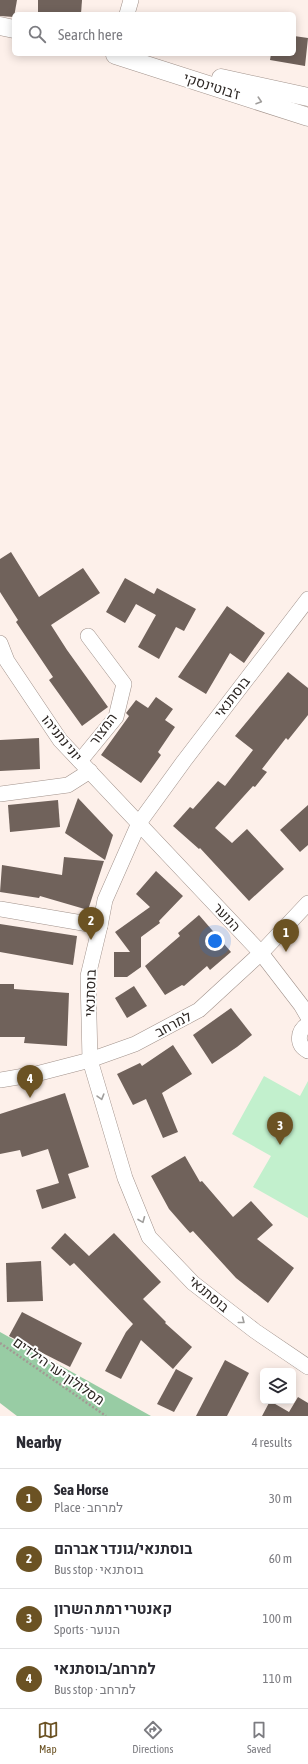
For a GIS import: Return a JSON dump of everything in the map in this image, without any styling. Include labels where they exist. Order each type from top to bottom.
[{"type":"street","points":[[128,12],[131,0]]},
{"type":"street","points":[[0,26],[12,29]]},
{"type":"street","name":"ז'בוטינסקי","points":[[121,56],[308,117]]},
{"type":"street","name":"ז'בוטינסקי","points":[[124,56],[308,97]]},
{"type":"street","name":"בוסתנאי","points":[[308,599],[184,761],[139,823],[105,900],[88,976],[90,1060],[125,1178],[149,1237],[193,1283],[255,1331],[308,1367]]},
{"type":"street","name":"המצור","points":[[85,766],[116,717],[124,684],[88,636]]},
{"type":"street","name":"יוני נתניהו","points":[[0,643],[3,661],[60,740],[139,823]]},
{"type":"street","points":[[0,794],[68,785],[85,766]]},
{"type":"street","name":"הנוער","points":[[139,823],[261,953],[301,1005],[308,1017]]},
{"type":"street","name":"למרחב","points":[[0,1080],[36,1074],[90,1060],[135,1044],[199,1010],[261,953],[308,903]]},
{"type":"street","points":[[0,909],[100,926]]},
{"type":"street","points":[[308,1024],[302,1028],[299,1037],[302,1046],[308,1052]]},
{"type":"path","name":"מסלולון יער הילדים","points":[[0,1343],[106,1416]]},
{"type":"green space","points":[[264,1076],[300,1096],[308,1081],[308,1218],[253,1187],[271,1156],[232,1134]]},
{"type":"green space","points":[[0,1332],[151,1416],[17,1416],[0,1403]]},
{"type":"building","points":[[0,0],[17,0],[15,12],[12,12],[12,17],[0,16]]},
{"type":"building","points":[[38,0],[82,0],[81,12],[38,12]]},
{"type":"building","points":[[296,36],[308,38],[305,66],[270,60],[271,56],[296,56]]},
{"type":"building","points":[[11,552],[39,597],[83,568],[100,593],[51,625],[108,707],[82,726],[49,680],[53,677],[16,622],[18,620],[0,592],[0,559]]},
{"type":"building","points":[[125,578],[154,594],[157,588],[196,609],[184,631],[176,627],[159,659],[138,647],[156,615],[136,604],[125,623],[106,612]]},
{"type":"building","points":[[227,606],[265,633],[244,663],[230,653],[206,694],[178,677]]},
{"type":"building","points":[[288,672],[308,688],[308,715],[288,740],[286,738],[262,769],[267,772],[255,787],[253,786],[215,828],[232,843],[247,829],[284,869],[249,901],[200,848],[199,849],[173,826],[190,807],[193,809],[218,781],[225,786],[253,750],[235,736]]},
{"type":"building","points":[[156,697],[173,709],[165,720],[175,727],[158,752],[161,755],[141,783],[101,755],[129,716],[126,713],[136,700],[148,708]]},
{"type":"building","points":[[39,738],[40,769],[0,771],[0,740]]},
{"type":"building","points":[[78,798],[113,835],[105,860],[65,833]]},
{"type":"building","points":[[58,800],[60,827],[10,832],[8,805]]},
{"type":"building","points":[[308,805],[308,845],[300,852],[280,830]]},
{"type":"building","points":[[64,857],[104,861],[88,910],[40,896],[39,898],[0,892],[2,865],[62,875]]},
{"type":"building","points":[[156,871],[183,896],[159,921],[160,923],[141,937],[141,967],[127,977],[114,977],[114,952],[130,952],[115,932],[150,907],[136,894]]},
{"type":"building","points":[[199,915],[231,952],[210,970],[207,966],[184,986],[182,985],[165,995],[145,966],[180,936],[178,933]]},
{"type":"building","points":[[0,924],[77,936],[73,965],[0,952]]},
{"type":"building","points":[[0,984],[14,984],[14,989],[69,993],[67,1046],[24,1043],[25,1037],[0,1037]]},
{"type":"building","points":[[134,986],[147,1006],[127,1018],[115,998]]},
{"type":"building","points":[[231,1008],[252,1035],[212,1064],[193,1035]]},
{"type":"building","points":[[173,1045],[192,1074],[162,1093],[178,1132],[163,1138],[146,1099],[133,1105],[117,1074],[140,1063],[142,1066]]},
{"type":"building","points":[[65,1093],[89,1167],[68,1174],[76,1198],[42,1209],[36,1190],[59,1183],[48,1149],[22,1157],[20,1150],[0,1154],[0,1114]]},
{"type":"building","points":[[185,1156],[200,1182],[202,1181],[233,1217],[251,1201],[273,1225],[257,1239],[294,1268],[268,1303],[236,1278],[193,1231],[190,1233],[169,1209],[151,1176]]},
{"type":"building","points":[[65,1233],[89,1256],[114,1233],[161,1282],[143,1299],[166,1322],[165,1323],[192,1347],[173,1369],[141,1340],[121,1379],[105,1371],[126,1332],[133,1324],[74,1263],[70,1266],[51,1248]]},
{"type":"building","points":[[41,1261],[43,1301],[7,1302],[6,1263]]},
{"type":"building","points":[[22,1312],[82,1343],[70,1367],[9,1336]]},
{"type":"building","points":[[225,1360],[249,1373],[227,1416],[196,1416]]},
{"type":"building","points":[[176,1369],[193,1378],[174,1412],[157,1404]]},
{"type":"building","points":[[298,1397],[308,1403],[308,1416],[262,1416],[268,1404],[275,1404],[289,1412],[294,1404],[296,1404]]},
{"type":"place","name":"בוסתנאי/גונדר אברהם","points":[[91,940]]},
{"type":"place","name":"Sea Horse","points":[[286,952]]},
{"type":"place","name":"למרחב/בוסתנאי","points":[[30,1098]]},
{"type":"place","name":"קאנטרי רמת השרון","points":[[280,1145]]}]
